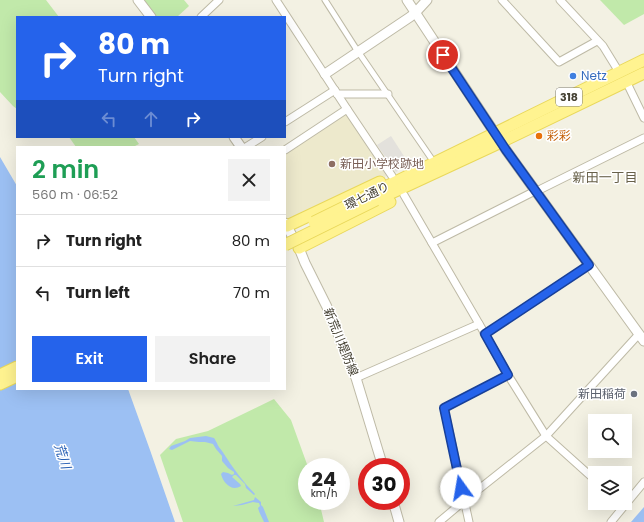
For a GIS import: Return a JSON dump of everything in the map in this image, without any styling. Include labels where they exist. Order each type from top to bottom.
[{"type":"main road","name":"環七通り","points":[[498,138],[644,60]]},
{"type":"main road","name":"環七通り","points":[[286,244],[374,197],[498,138],[644,73]]},
{"type":"main road","points":[[286,228],[432,158],[440,155],[458,157]]},
{"type":"main road","points":[[299,248],[444,175],[458,157]]},
{"type":"main road","name":"環七通り","points":[[286,228],[374,197]]},
{"type":"main road","points":[[0,375],[16,367]]},
{"type":"main road","points":[[0,384],[16,376]]},
{"type":"street","points":[[138,0],[150,16]]},
{"type":"street","points":[[202,16],[219,0]]},
{"type":"street","points":[[276,0],[392,176]]},
{"type":"street","points":[[325,0],[432,158]]},
{"type":"street","points":[[407,0],[498,138],[642,338],[546,436],[439,522]]},
{"type":"street","points":[[325,74],[415,13],[427,0]]},
{"type":"street","points":[[502,0],[559,62],[597,41]]},
{"type":"street","points":[[560,0],[603,46],[619,72]]},
{"type":"street","points":[[626,81],[644,118]]},
{"type":"street","points":[[286,121],[336,92],[388,94]]},
{"type":"street","points":[[286,149],[347,109]]},
{"type":"street","points":[[248,146],[260,138]]},
{"type":"street","points":[[432,243],[644,138]]},
{"type":"street","points":[[404,195],[508,375],[546,436],[588,474]]},
{"type":"street","name":"新荒川堤防線","points":[[286,228],[299,248],[327,307],[356,378],[380,458]]},
{"type":"street","points":[[485,334],[589,265]]},
{"type":"street","points":[[356,378],[479,324]]},
{"type":"street","points":[[469,522],[444,408],[508,375]]},
{"type":"street","points":[[632,495],[644,482]]},
{"type":"street","points":[[396,510],[399,522]]},
{"type":"street","points":[[611,522],[619,510]]},
{"type":"shaded area","name":"新田小学校跡地","points":[[346,113],[386,175],[385,178],[288,221],[286,220],[286,151]]},
{"type":"shaded area","points":[[391,136],[409,164],[396,172],[377,145]]},
{"type":"green space","points":[[0,0],[46,0],[58,16],[16,16],[16,108],[0,92]]},
{"type":"green space","points":[[143,0],[184,0],[189,6],[178,16],[155,16]]},
{"type":"green space","points":[[600,0],[644,0],[644,14],[624,25]]},
{"type":"green space","points":[[70,138],[135,138],[139,144],[135,146],[75,146]]},
{"type":"green space","points":[[274,399],[291,420],[305,458],[298,458],[298,510],[321,510],[324,522],[183,522],[160,455],[176,439],[208,431]]},
{"type":"water","name":"荒川","points":[[0,157],[16,184],[16,390],[128,390],[175,522],[0,522]]},
{"type":"water","points":[[206,436],[214,438],[235,470],[255,494],[254,495],[246,488],[245,484],[236,475],[232,477],[241,486],[234,488],[228,486],[221,474],[223,472],[232,475],[234,472],[222,461],[222,456],[213,444],[190,441],[172,450],[169,449],[171,446],[190,438]]},
{"type":"water","points":[[255,497],[261,502],[269,522],[264,522],[258,510],[260,506],[259,503],[253,502],[233,506],[254,500]]},
{"type":"water","points":[[644,507],[644,522],[631,522]]},
{"type":"place","name":"Netz","points":[[573,76]]},
{"type":"place","name":"彩彩","points":[[539,136]]},
{"type":"place","name":"新田小学校跡地","points":[[332,164]]},
{"type":"place","name":"新田稲荷","points":[[634,394]]},
{"type":"district","name":"新田一丁目","points":[[605,177]]},
{"type":"route","points":[[443,55],[506,150],[589,265],[485,334],[508,375],[444,408],[461,488]]}]
